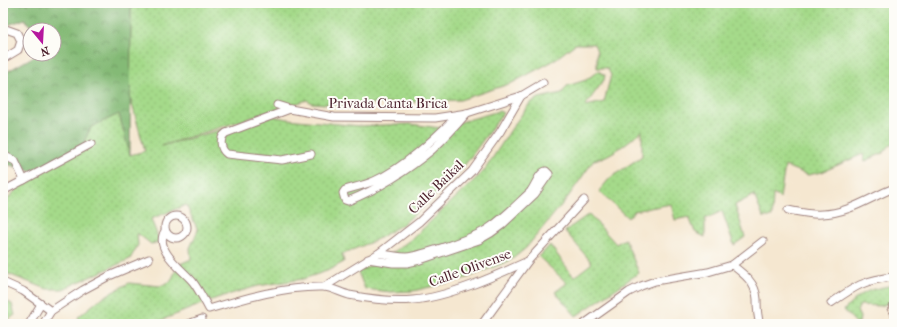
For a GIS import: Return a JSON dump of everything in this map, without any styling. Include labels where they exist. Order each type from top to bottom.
[{"type":"street","points":[[3,28],[17,33],[21,41],[18,50],[3,60]]},
{"type":"street","name":"Calle Baikal","points":[[324,287],[379,253],[419,222],[472,170],[500,132],[522,96],[543,83]]},
{"type":"street","name":"Privada Canta Brica","points":[[277,105],[334,118],[421,118],[457,116],[522,96]]},
{"type":"street","points":[[290,109],[222,135],[222,149],[227,154],[282,160],[311,154]]},
{"type":"street","points":[[457,116],[428,145],[392,170],[375,180],[345,190],[343,193],[345,200],[348,201],[363,195],[390,180],[413,164],[444,139],[467,113]]},
{"type":"street","points":[[3,191],[91,144]]},
{"type":"street","points":[[3,155],[15,161],[24,180]]},
{"type":"street","points":[[368,259],[393,263],[407,263],[479,240],[491,234],[502,225],[535,194],[549,176],[549,173],[546,171],[542,172],[532,190],[499,221],[477,235],[419,255],[395,257],[379,253]]},
{"type":"street","points":[[788,210],[822,214],[834,212],[847,209],[894,188]]},
{"type":"street","points":[[482,324],[528,261],[584,200]]},
{"type":"street","name":"Calle Olivense","points":[[166,231],[163,234],[162,241],[165,252],[193,283],[209,309],[254,296],[289,290],[324,287],[371,299],[398,301],[414,300],[444,294],[528,261]]},
{"type":"street","points":[[584,324],[592,320],[629,292],[641,286],[655,281],[708,272],[732,265],[763,241]]},
{"type":"street","points":[[43,324],[51,311],[83,290],[109,276],[149,259]]},
{"type":"street","points":[[732,265],[751,282],[755,289],[757,297],[757,322]]},
{"type":"street","points":[[832,303],[862,283],[872,279],[894,277]]},
{"type":"street","points":[[3,282],[23,291],[51,311]]},
{"type":"street","points":[[29,324],[41,304]]},
{"type":"street","points":[[188,324],[202,319]]},
{"type":"green space","points":[[3,3],[131,3],[130,155],[119,114],[91,127],[83,144],[33,172],[3,163],[3,74],[24,62],[62,62],[62,22],[27,22],[25,19],[8,25],[3,23]]},
{"type":"green space","points":[[131,3],[894,3],[894,141],[883,153],[865,161],[863,154],[822,172],[808,175],[785,166],[780,198],[773,194],[772,217],[763,217],[754,195],[735,205],[745,237],[734,245],[722,211],[705,219],[705,237],[695,232],[689,217],[675,220],[671,204],[634,211],[628,218],[599,191],[610,178],[642,156],[642,131],[614,152],[594,160],[568,197],[526,248],[511,260],[467,278],[413,291],[391,292],[365,289],[358,272],[387,257],[414,237],[484,171],[530,103],[539,98],[562,93],[567,86],[586,80],[598,71],[605,75],[604,80],[585,106],[604,102],[611,75],[607,68],[597,68],[597,51],[594,44],[575,44],[553,61],[512,83],[460,100],[340,105],[312,103],[307,100],[161,146],[272,116],[359,126],[410,124],[440,128],[499,111],[503,113],[461,170],[428,203],[403,224],[374,241],[342,254],[344,262],[327,271],[303,279],[258,286],[217,298],[152,324],[81,324],[78,317],[100,299],[129,283],[160,286],[171,281],[178,265],[191,259],[190,248],[198,230],[186,205],[151,219],[160,242],[151,244],[137,233],[138,245],[130,259],[63,289],[47,289],[3,272],[3,219],[6,217],[3,210],[3,204],[33,172],[83,144],[91,127],[119,113],[130,155],[145,151],[130,97]]},
{"type":"green space","points":[[589,214],[616,244],[625,239],[639,273],[576,316],[555,292],[567,283],[539,257],[550,245],[574,277],[592,263],[565,231]]},
{"type":"green space","points":[[894,285],[894,301],[881,306],[860,305],[857,311],[860,317],[859,323],[856,323],[844,310],[856,298],[866,292]]},
{"type":"green space","points":[[3,299],[12,304],[15,315],[3,323]]},
{"type":"building","points":[[894,303],[894,315],[890,316],[887,309],[890,308],[889,305]]}]
